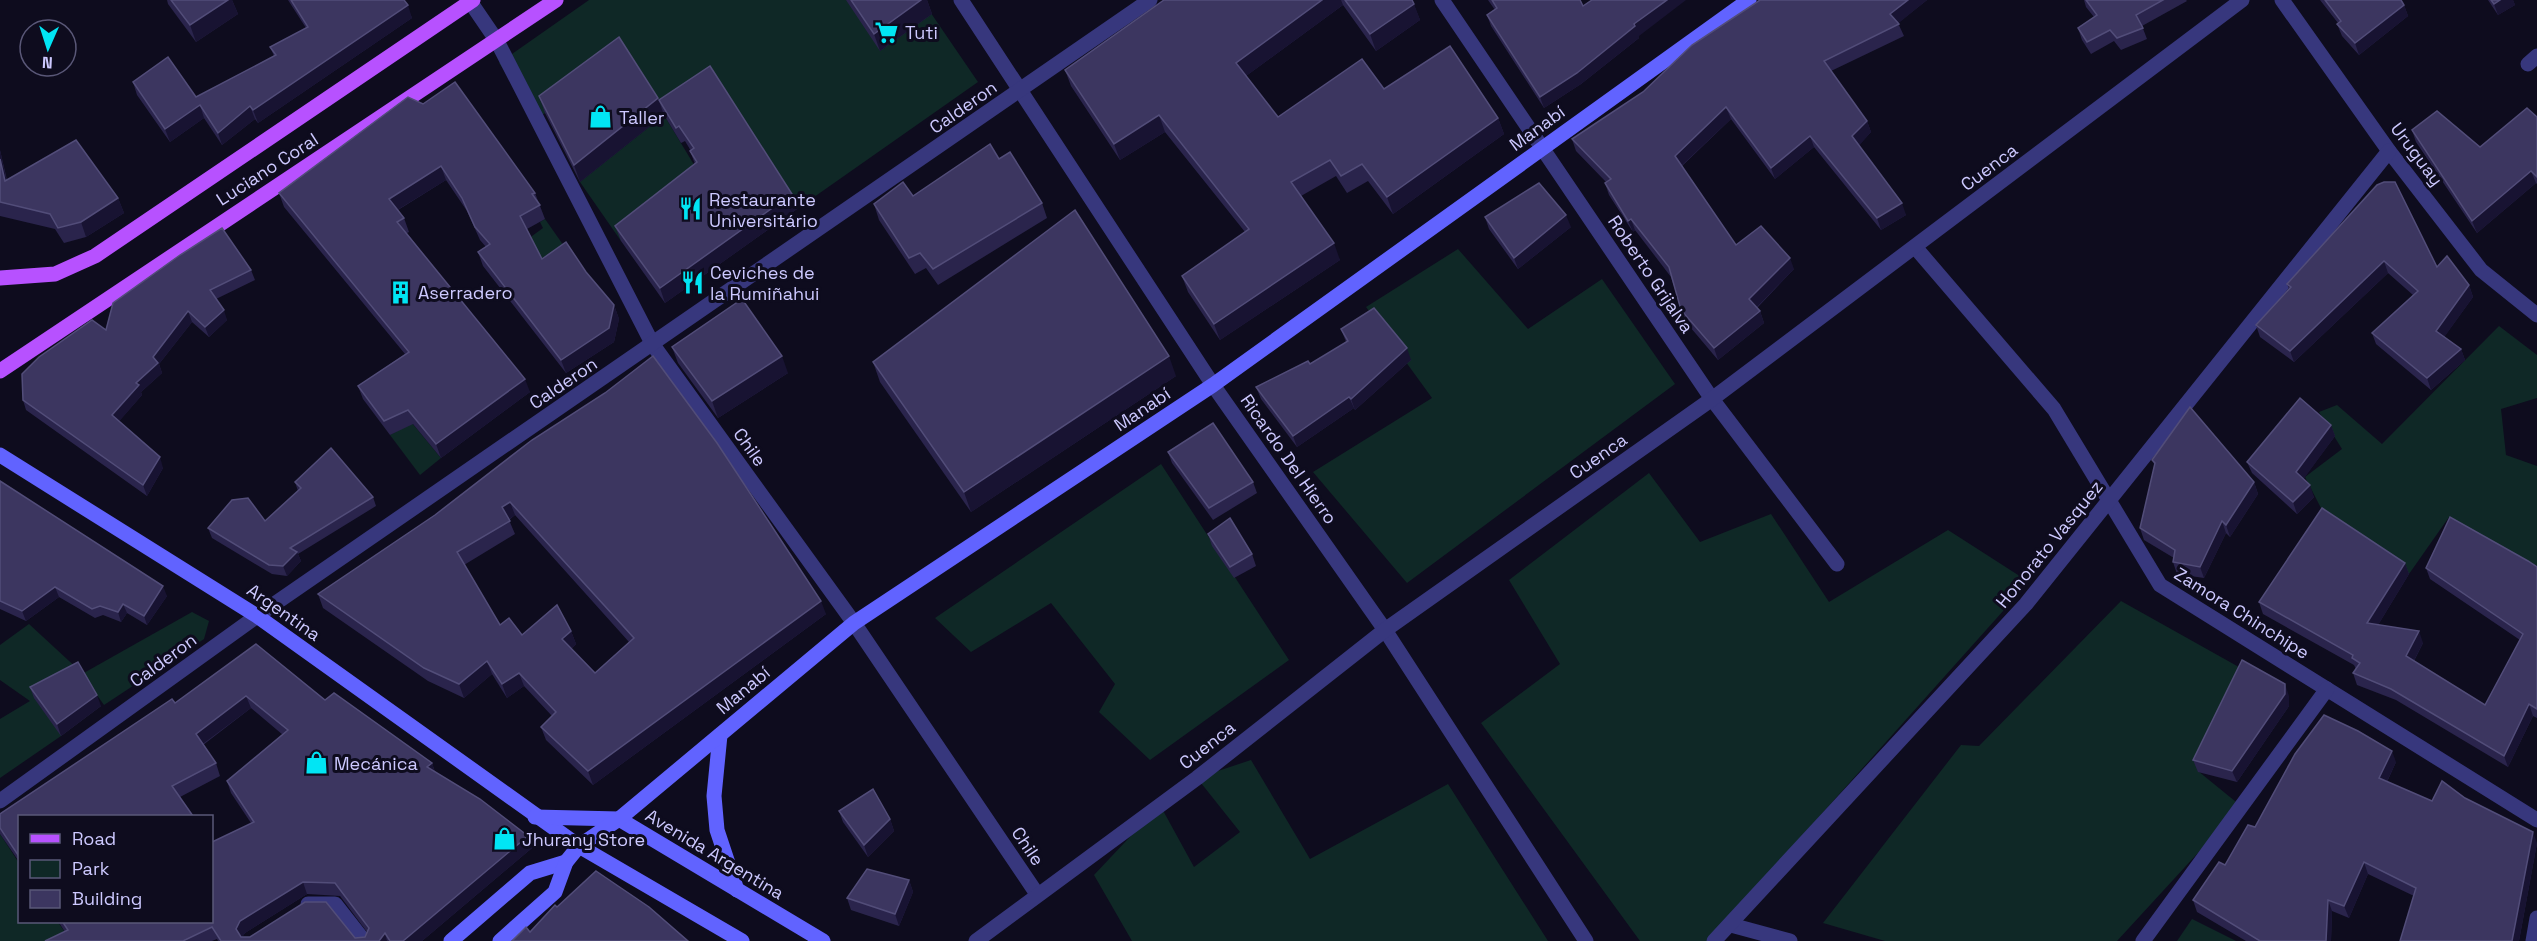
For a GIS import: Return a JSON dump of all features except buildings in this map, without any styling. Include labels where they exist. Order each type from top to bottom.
[{"type":"main road","name":"Luciano Coral","points":[[0,371],[556,0]]},
{"type":"main road","name":"Luciano Coral","points":[[0,278],[55,274],[95,256],[470,1]]},
{"type":"street","name":"Ricardo Del Hierro","points":[[960,0],[1022,90],[1213,385],[1385,630],[1586,941]]},
{"type":"street","name":"Calderon","points":[[0,801],[257,616],[1150,0]]},
{"type":"street","name":"Roberto Grijalva","points":[[1442,0],[1712,399],[1837,564]]},
{"type":"street","name":"Manabí","points":[[500,941],[555,892],[566,862],[579,846],[619,819],[854,623],[1213,385],[1749,0]]},
{"type":"street","name":"Cuenca","points":[[976,941],[1197,778],[1385,630],[1712,399],[2242,0]]},
{"type":"street","name":"Uruguay","points":[[2282,0],[2389,150],[2481,270],[2537,315]]},
{"type":"street","name":"Chile","points":[[470,1],[497,41],[653,345],[854,623],[1037,894]]},
{"type":"street","name":"Honorato Vasquez","points":[[1714,941],[2026,604],[2389,150]]},
{"type":"street","name":"Zamora Chinchipe","points":[[1915,247],[2054,410],[2160,585],[2537,820]]},
{"type":"street","name":"Argentina","points":[[0,455],[257,616],[535,817]]},
{"type":"street","points":[[2143,941],[2326,689]]},
{"type":"street","points":[[720,735],[714,796],[717,830],[737,890]]},
{"type":"street","points":[[535,817],[579,846],[742,941]]},
{"type":"street","name":"Avenida Argentina","points":[[535,817],[619,819],[824,941]]},
{"type":"street","points":[[450,941],[530,873],[566,862]]},
{"type":"street","points":[[298,910],[307,904],[335,904],[364,941]]},
{"type":"street","points":[[2532,941],[2537,918]]},
{"type":"street","points":[[1731,925],[1790,941]]},
{"type":"green space","points":[[589,0],[922,0],[978,82],[797,209],[716,81],[664,115],[625,54],[537,119],[499,63]]},
{"type":"green space","points":[[664,115],[702,178],[621,241],[580,182]]},
{"type":"green space","points":[[545,219],[571,256],[546,271],[528,239],[543,228],[540,222]]},
{"type":"green space","points":[[1458,249],[1528,329],[1602,279],[1675,384],[1407,583],[1313,472],[1432,398],[1366,307]]},
{"type":"green space","points":[[2499,326],[2537,355],[2537,398],[2501,409],[2506,455],[2537,466],[2537,568],[2449,517],[2409,574],[2322,510],[2305,477],[2342,449],[2319,412],[2337,405],[2382,444]]},
{"type":"green space","points":[[412,423],[441,458],[420,475],[390,435]]},
{"type":"green space","points":[[1161,464],[1289,660],[1150,760],[1099,712],[1115,684],[1051,603],[971,652],[935,618]]},
{"type":"green space","points":[[1649,473],[1700,542],[1771,514],[1829,602],[1948,530],[2029,582],[1708,941],[1640,941],[1481,723],[1560,664],[1509,580]]},
{"type":"green space","points":[[2121,601],[2246,671],[2198,771],[2241,806],[2117,941],[1885,941],[1823,923],[1961,745],[1979,746]]},
{"type":"green space","points":[[192,612],[209,621],[204,639],[104,705],[82,674]]},
{"type":"green space","points":[[29,624],[81,672],[61,736],[0,778],[0,719],[30,701],[0,680],[0,645]]},
{"type":"green space","points":[[1251,760],[1310,859],[1448,784],[1548,941],[1132,941],[1094,875],[1160,805],[1194,867],[1240,832],[1197,778]]},
{"type":"green space","points":[[0,834],[18,861],[18,923],[59,923],[66,934],[53,941],[0,941]]},
{"type":"green space","points":[[2192,919],[2236,941],[2177,941]]},
{"type":"place","name":"Tuti","points":[[887,32]]},
{"type":"place","name":"Taller","points":[[601,117]]},
{"type":"place","name":"Restaurante Universitário","points":[[691,209]]},
{"type":"place","name":"Ceviches de la Rumiñahui","points":[[692,282]]},
{"type":"place","name":"Aserradero","points":[[400,292]]},
{"type":"place","name":"Mecánica","points":[[316,763]]},
{"type":"place","name":"Jhurany Store","points":[[504,839]]}]
